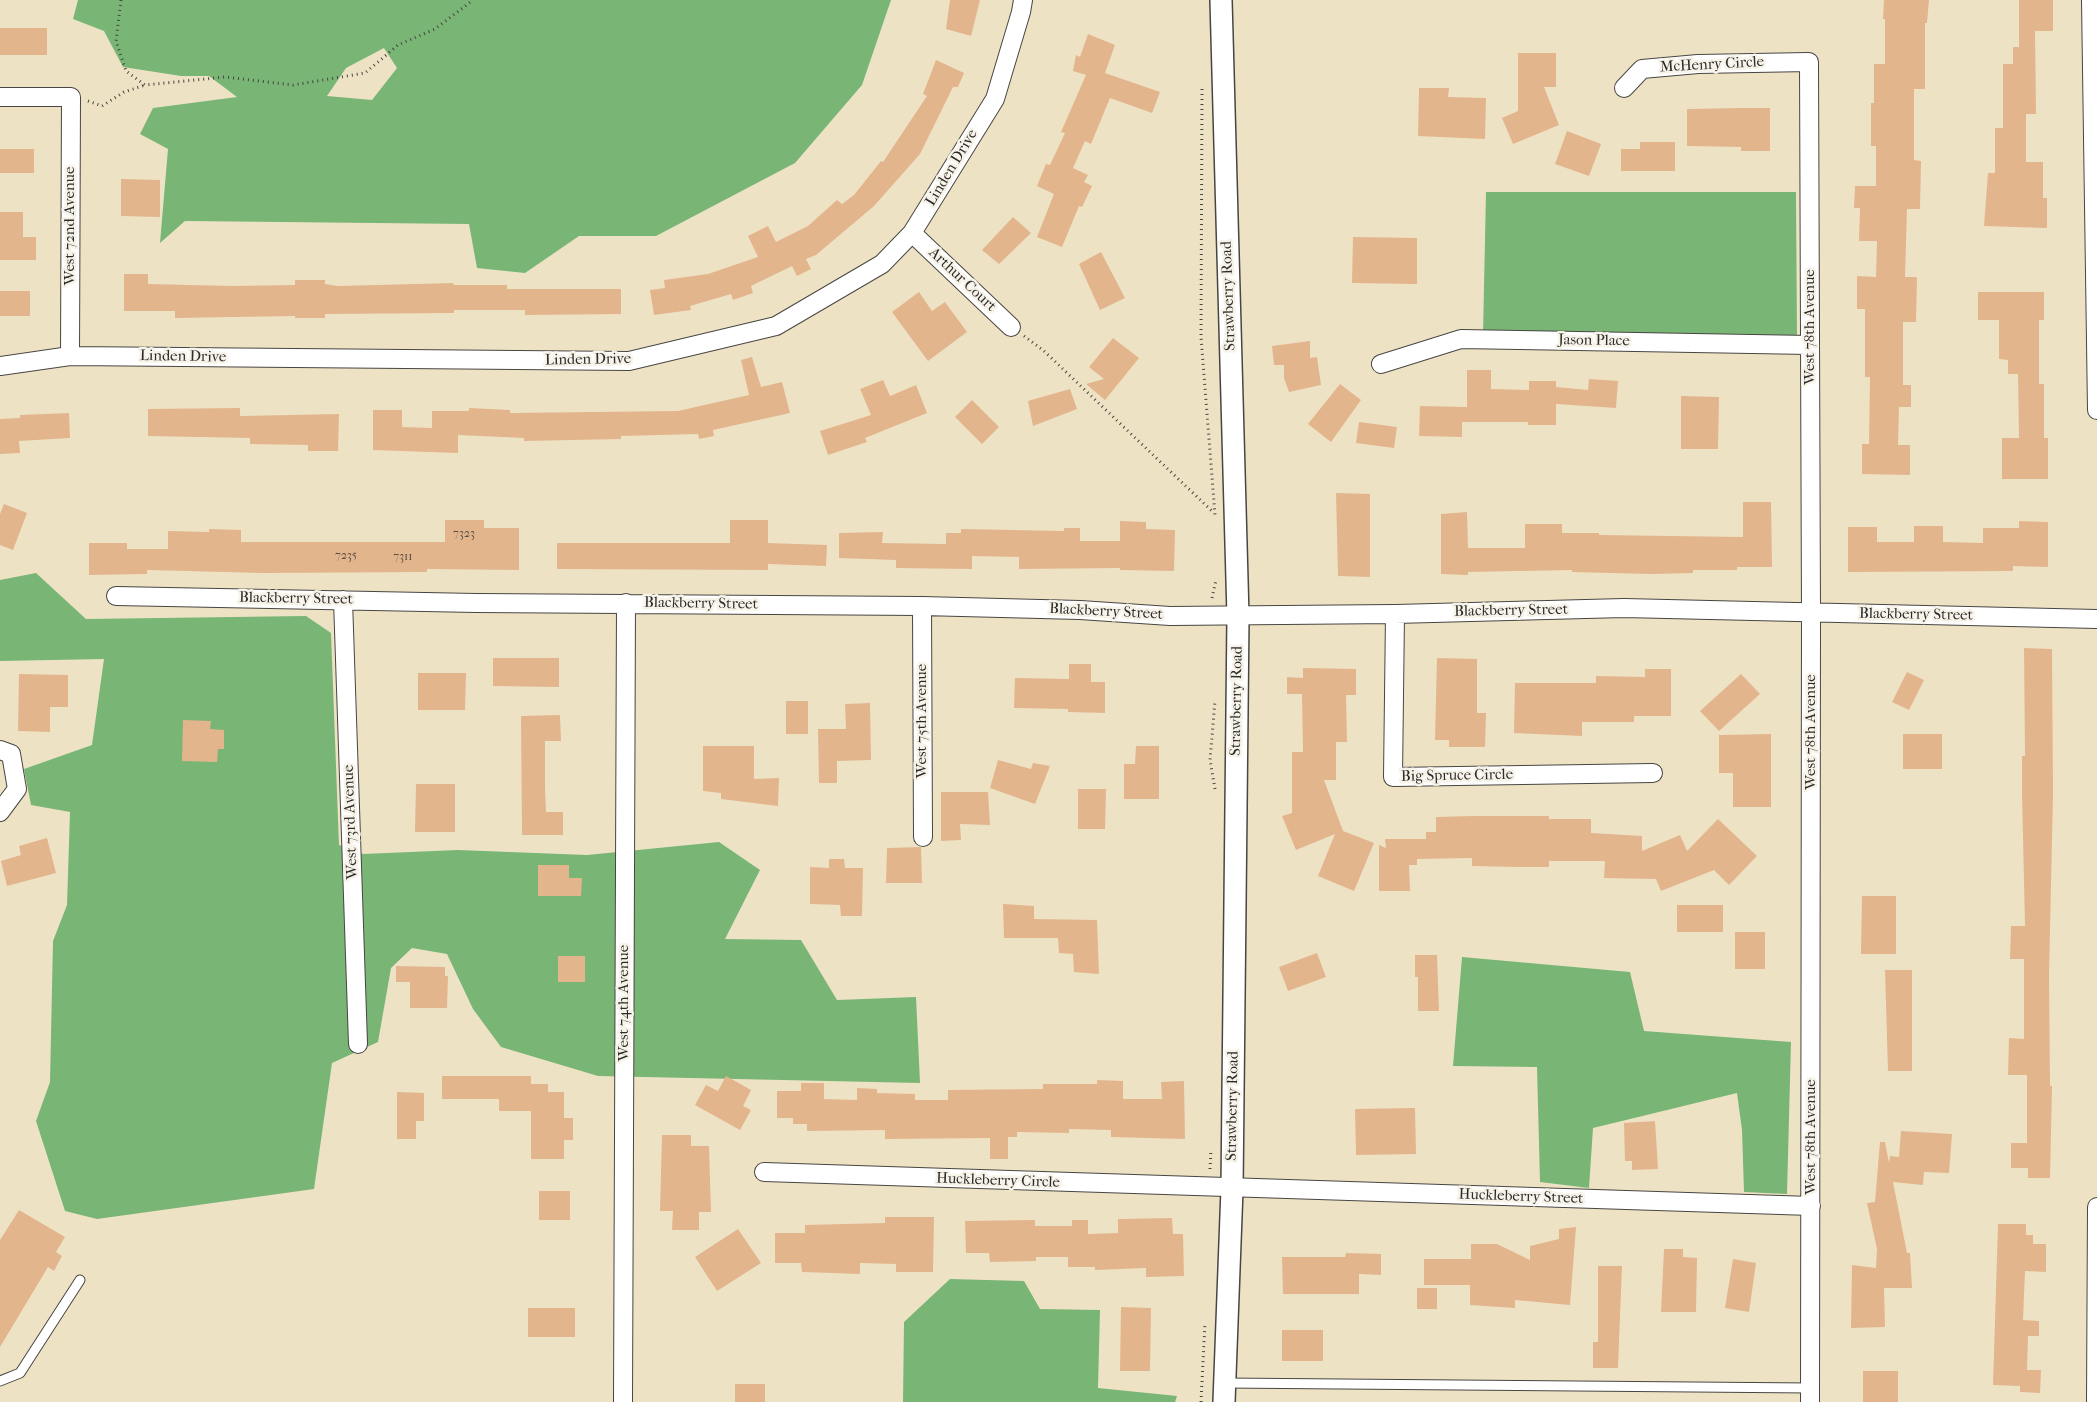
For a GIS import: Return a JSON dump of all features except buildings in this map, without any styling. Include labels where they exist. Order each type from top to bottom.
[{"type":"street","name":"Linden Drive","points":[[0,366],[70,356],[629,361],[776,326],[882,264],[912,233],[994,99],[1023,0]]},
{"type":"street","name":"Strawberry Road","points":[[1221,0],[1238,616],[1232,1189],[1225,1393]]},
{"type":"street","points":[[2091,0],[2097,410]]},
{"type":"street","name":"McHenry Circle","points":[[1624,88],[1642,69],[1698,64],[1809,62]]},
{"type":"street","name":"West 78th Avenue","points":[[1809,62],[1811,613],[1810,1395]]},
{"type":"street","points":[[0,97],[71,97]]},
{"type":"street","name":"West 72nd Avenue","points":[[70,356],[71,97]]},
{"type":"street","name":"Arthur Court","points":[[912,233],[1011,327]]},
{"type":"street","name":"Jason Place","points":[[1381,364],[1461,339],[1810,345]]},
{"type":"street","name":"Blackberry Street","points":[[116,596],[922,606],[1216,616],[1395,614],[1624,608],[2097,619]]},
{"type":"street","name":"West 73rd Avenue","points":[[343,600],[358,1044]]},
{"type":"street","name":"West 74th Avenue","points":[[623,1402],[626,603]]},
{"type":"street","name":"West 75th Avenue","points":[[922,606],[923,837]]},
{"type":"street","name":"Big Spruce Circle","points":[[1395,614],[1393,777],[1652,773]]},
{"type":"street","points":[[0,750],[11,754],[17,789],[0,812]]},
{"type":"street","name":"Huckleberry Circle","points":[[764,1172],[1232,1189]]},
{"type":"street","name":"Huckleberry Street","points":[[1232,1189],[1811,1206]]},
{"type":"street","points":[[2096,1402],[2097,1207]]},
{"type":"lane","points":[[0,1382],[20,1373],[80,1280]]},
{"type":"lane","points":[[1225,1393],[1810,1395]]},
{"type":"path","points":[[121,0],[116,41],[126,71],[145,85]]},
{"type":"path","points":[[71,97],[102,106],[124,92],[145,85],[225,77],[293,85],[366,73],[398,46],[435,29],[472,0]]},
{"type":"path","points":[[1202,83],[1201,337],[1213,512]]},
{"type":"path","points":[[1011,327],[1044,351],[1213,512],[1216,517]]},
{"type":"path","points":[[1216,616],[1211,594],[1218,573]]},
{"type":"path","points":[[1216,692],[1210,760],[1216,795]]},
{"type":"path","points":[[1211,1188],[1209,1154],[1213,1146]]},
{"type":"path","points":[[1201,1402],[1206,1318]]},
{"type":"green space","points":[[78,0],[891,0],[862,85],[795,163],[656,236],[579,236],[525,273],[477,268],[469,224],[185,221],[160,243],[168,149],[140,134],[153,108],[237,97],[209,76],[181,76],[123,67],[104,31],[73,19]],"holes":[[[384,48],[397,68],[372,100],[327,96],[346,68]]]},
{"type":"green space","points":[[1486,192],[1796,192],[1797,338],[1483,334]]},
{"type":"green space","points":[[36,573],[86,619],[306,616],[331,633],[339,845],[363,854],[458,850],[587,855],[719,842],[760,870],[725,939],[801,940],[837,1000],[916,997],[920,1083],[598,1076],[501,1047],[473,1009],[447,954],[412,948],[391,968],[378,1042],[332,1063],[314,1189],[97,1219],[65,1211],[36,1121],[50,1082],[53,941],[67,905],[70,812],[31,805],[24,769],[92,745],[104,659],[0,661],[0,580]]},
{"type":"green space","points":[[1462,957],[1630,972],[1644,1031],[1791,1042],[1787,1194],[1744,1192],[1742,1130],[1737,1093],[1593,1128],[1589,1188],[1540,1182],[1537,1067],[1453,1066]]},
{"type":"green space","points":[[950,1279],[1024,1281],[1040,1309],[1100,1310],[1098,1388],[1177,1396],[1175,1402],[903,1402],[904,1322]]}]
